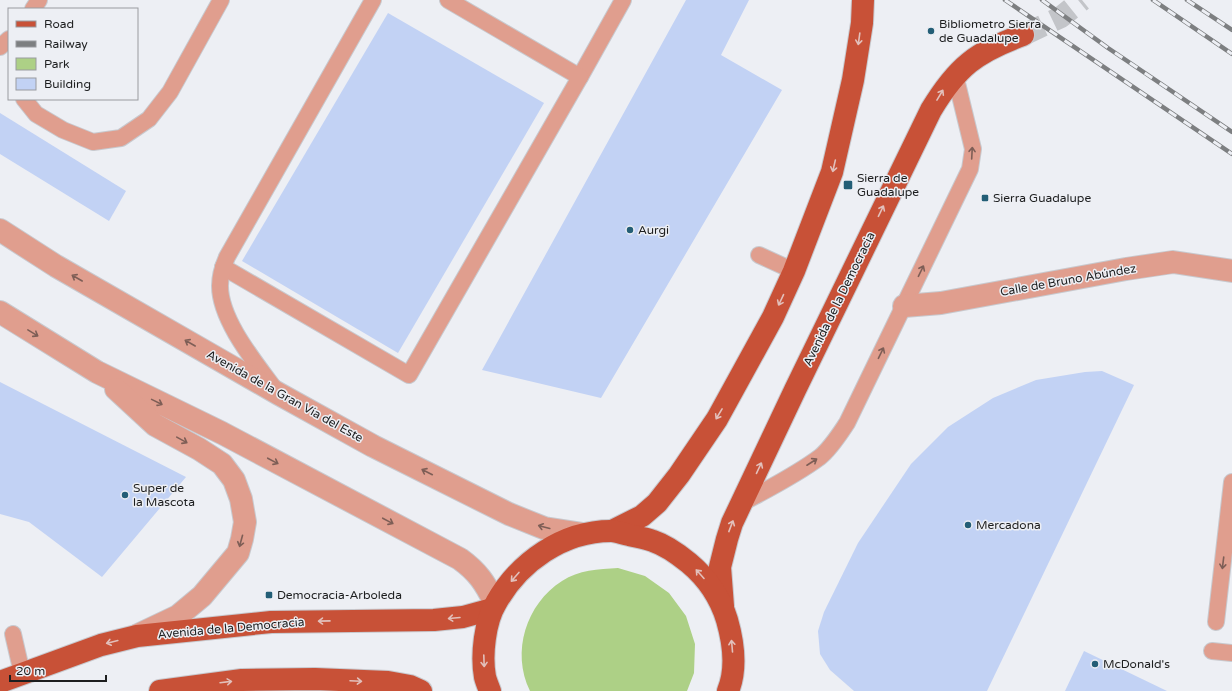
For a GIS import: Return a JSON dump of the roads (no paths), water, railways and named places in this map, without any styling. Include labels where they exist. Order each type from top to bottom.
[{"type":"main road","points":[[612,531],[642,516],[657,503],[679,475],[737,384],[773,317],[794,271],[832,172],[853,80],[862,23],[863,0]]},
{"type":"main road","name":"Avenida de la Democracia","points":[[723,606],[720,567],[730,528],[808,362],[931,110],[955,75],[974,58],[1000,44],[1023,35]]},
{"type":"main road","points":[[490,691],[485,677],[484,651],[487,626],[494,606],[515,576],[532,559],[560,543],[582,534],[612,531],[654,541],[679,555],[696,569],[710,585],[723,606],[731,634],[733,661],[730,689]]},
{"type":"main road","name":"Avenida de la Democracia","points":[[0,682],[101,645],[137,636],[271,622],[434,620],[462,617],[494,606]]},
{"type":"main road","points":[[160,691],[242,680],[293,678],[388,682],[410,686],[421,691]]},
{"type":"street","name":"Avenida de la Gran Vía del Este","points":[[0,230],[56,266],[373,446],[509,514],[544,528],[582,534]]},
{"type":"street","name":"Calle de Bruno Abúndez","points":[[904,306],[941,303],[1126,269],[1173,262],[1232,271]]},
{"type":"street","points":[[0,312],[97,372],[229,437],[460,559],[473,568],[484,582],[494,606]]},
{"type":"street","points":[[97,372],[155,425],[199,449],[222,464],[234,480],[241,499],[245,522],[238,553],[202,596],[178,616],[137,636]]},
{"type":"lane","points":[[25,100],[36,114],[63,130],[93,142],[121,138],[149,119],[170,92],[221,0]]},
{"type":"lane","points":[[279,394],[247,352],[233,327],[221,297],[220,285],[223,267],[227,257],[373,0]]},
{"type":"lane","points":[[448,0],[580,77]]},
{"type":"lane","points":[[223,267],[409,375],[624,0]]},
{"type":"lane","points":[[0,48],[8,40]]},
{"type":"lane","points":[[742,503],[788,478],[820,456],[830,447],[847,423],[970,169],[973,149],[955,75]]},
{"type":"lane","points":[[759,256],[794,271]]},
{"type":"lane","points":[[1216,622],[1229,541],[1232,482]]},
{"type":"lane","points":[[13,634],[22,673]]},
{"type":"lane","points":[[1212,651],[1232,653]]},
{"type":"tunnel","points":[[1023,35],[1061,17],[1082,0]]},
{"type":"railway","points":[[1005,0],[1232,154]]},
{"type":"railway","points":[[1042,0],[1108,48],[1232,132]]},
{"type":"railway","points":[[1153,0],[1232,54]]},
{"type":"railway","points":[[1187,0],[1232,30]]},
{"type":"place","name":"Bibliometro Sierra de Guadalupe","points":[[931,31]]},
{"type":"place","name":"Sierra de Guadalupe","points":[[848,185]]},
{"type":"place","name":"Sierra Guadalupe","points":[[985,198]]},
{"type":"place","name":"Aurgi","points":[[630,230]]},
{"type":"place","name":"Super de la Mascota","points":[[125,495]]},
{"type":"place","name":"Mercadona","points":[[968,525]]},
{"type":"place","name":"Democracia-Arboleda","points":[[269,595]]},
{"type":"place","name":"McDonald's","points":[[1095,664]]}]
